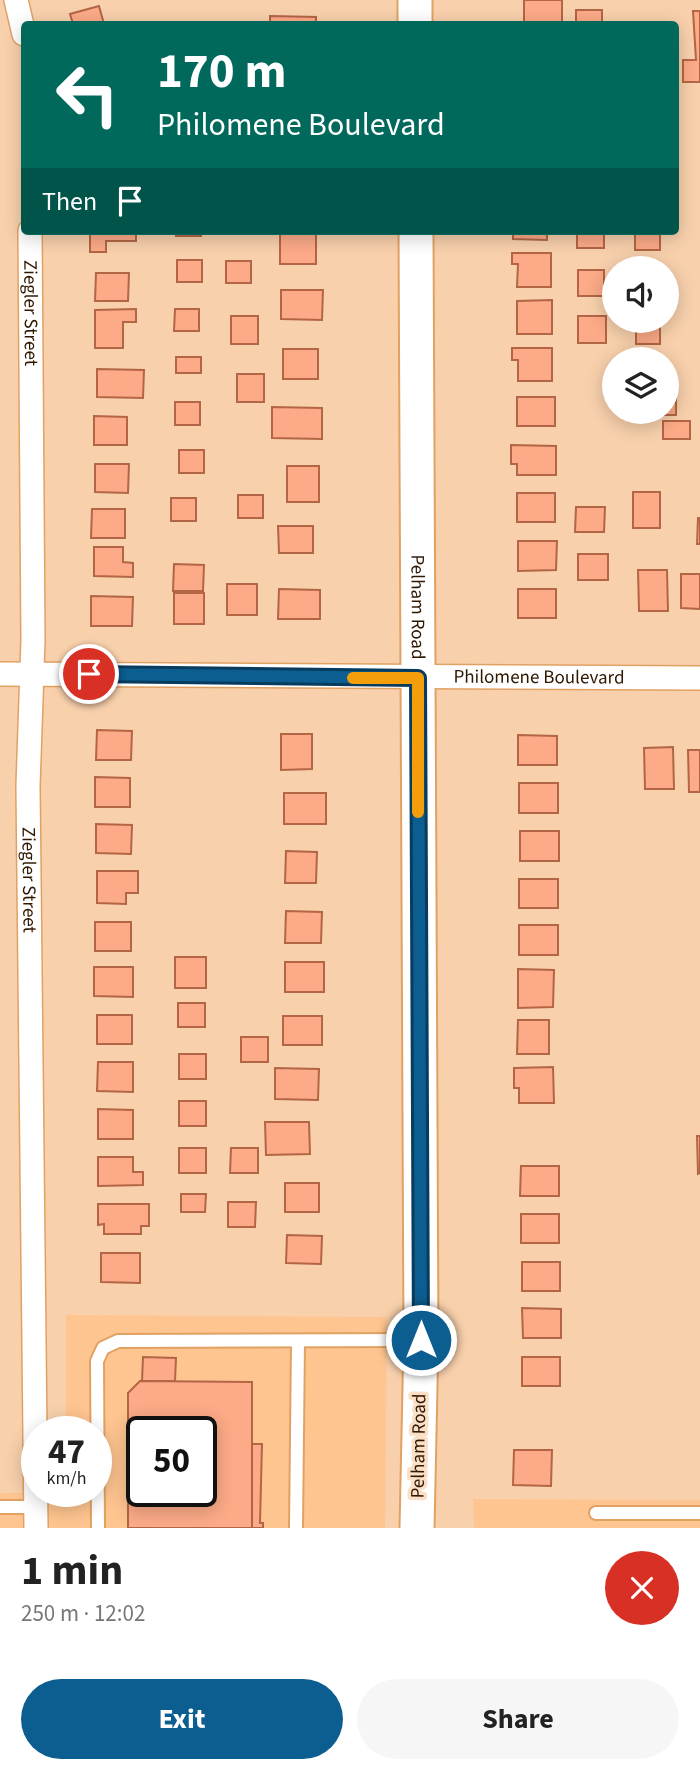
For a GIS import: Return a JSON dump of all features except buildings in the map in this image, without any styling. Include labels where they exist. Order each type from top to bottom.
[{"type":"main road","points":[[415,0],[415,21]]},
{"type":"main road","name":"Pelham Road","points":[[416,235],[421,1340],[417,1528]]},
{"type":"street","points":[[16,0],[21,21]]},
{"type":"street","name":"Ziegler Street","points":[[30,235],[32,673],[28,786],[36,1518]]},
{"type":"street","name":"Philomene Boulevard","points":[[0,674],[700,678]]},
{"type":"lane","points":[[99,1528],[97,1361],[103,1348],[118,1341],[421,1340]]},
{"type":"lane","points":[[296,1528],[298,1341]]},
{"type":"lane","points":[[0,1507],[36,1518]]},
{"type":"lane","points":[[596,1513],[700,1513]]},
{"type":"shaded area","points":[[66,1315],[387,1317],[385,1528],[0,1528],[0,1493],[21,1493],[21,1507],[112,1507],[112,1416],[66,1416]]},
{"type":"shaded area","points":[[473,1499],[700,1500],[700,1528],[474,1528]]},
{"type":"slow traffic","points":[[353,678],[418,678],[418,812]]},
{"type":"route","points":[[89,674],[418,678],[421,1340]]}]
